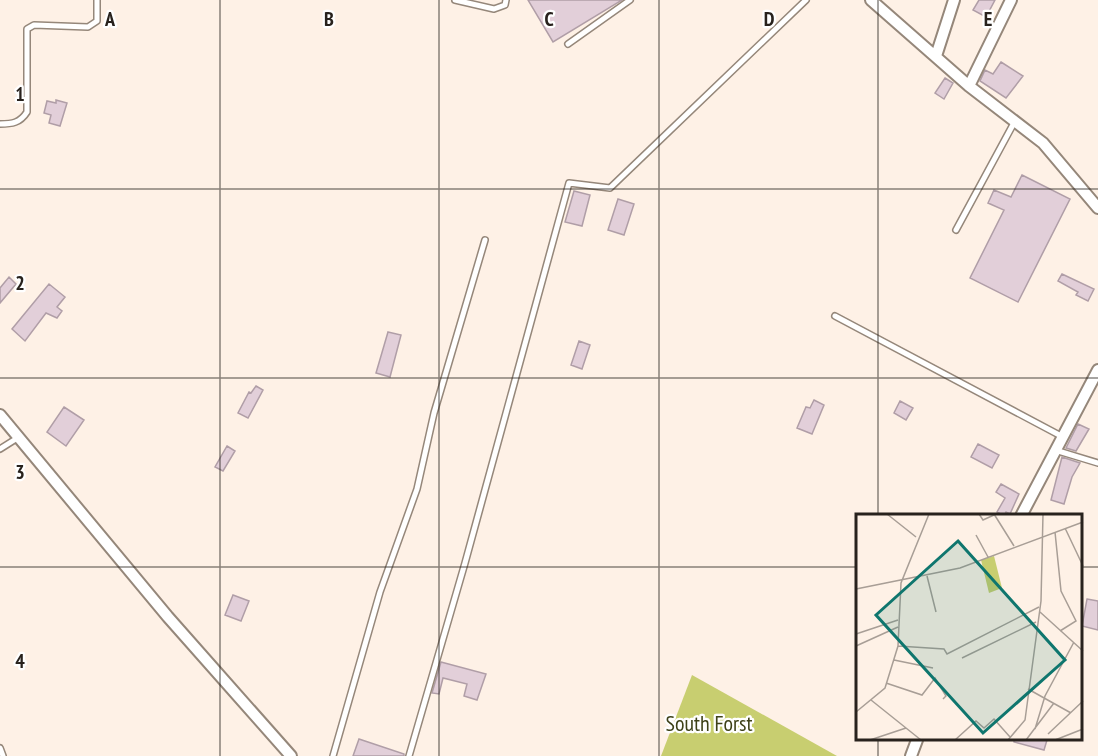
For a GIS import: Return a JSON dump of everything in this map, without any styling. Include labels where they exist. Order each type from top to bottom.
[{"type":"street","points":[[871,0],[969,86],[1043,143],[1098,208]]},
{"type":"street","points":[[936,56],[954,0]]},
{"type":"street","points":[[969,86],[1011,0]]},
{"type":"street","points":[[1022,514],[1098,370]]},
{"type":"street","points":[[0,415],[168,617],[291,756]]},
{"type":"street","points":[[911,756],[917,741]]},
{"type":"lane","points":[[0,124],[10,124],[21,120],[27,112],[27,29],[34,25],[88,27],[97,21],[97,0]]},
{"type":"lane","points":[[454,0],[494,9],[505,5],[507,0]]},
{"type":"lane","points":[[568,44],[630,0]]},
{"type":"lane","points":[[409,756],[465,563],[569,183],[610,189],[806,0]]},
{"type":"lane","points":[[956,230],[1015,121]]},
{"type":"lane","points":[[333,756],[380,592],[417,489],[434,413],[485,240]]},
{"type":"lane","points":[[835,316],[1063,437]]},
{"type":"lane","points":[[0,449],[19,436]]},
{"type":"lane","points":[[1055,450],[1098,463]]},
{"type":"lane","points":[[0,748],[3,756]]},
{"type":"green space","name":"South Forst","points":[[692,675],[837,756],[661,756]]},
{"type":"building","points":[[528,0],[622,0],[553,42]]},
{"type":"building","points":[[979,0],[995,0],[986,17],[973,10]]},
{"type":"building","points":[[1001,62],[1023,76],[1006,98],[980,81],[985,70],[993,74]]},
{"type":"building","points":[[945,78],[953,83],[944,99],[935,93]]},
{"type":"building","points":[[56,100],[67,103],[60,126],[49,123],[51,115],[44,113],[47,101],[56,103]]},
{"type":"building","points":[[1022,175],[1070,199],[1018,302],[970,278],[1004,210],[988,203],[994,190],[1011,197]]},
{"type":"building","points":[[574,191],[590,195],[582,226],[565,222]]},
{"type":"building","points":[[618,199],[634,204],[624,235],[608,230]]},
{"type":"building","points":[[1062,274],[1094,289],[1088,301],[1076,295],[1078,292],[1058,281]]},
{"type":"building","points":[[9,277],[16,284],[0,303],[0,288]]},
{"type":"building","points":[[49,284],[65,297],[57,307],[62,311],[57,318],[46,313],[25,341],[12,329]]},
{"type":"building","points":[[388,332],[401,335],[390,377],[376,373]]},
{"type":"building","points":[[579,341],[590,345],[582,369],[571,365]]},
{"type":"building","points":[[256,386],[263,390],[248,418],[238,413],[249,392],[251,393]]},
{"type":"building","points":[[814,400],[824,405],[812,434],[797,428],[806,407],[810,408]]},
{"type":"building","points":[[900,401],[913,408],[906,420],[894,413]]},
{"type":"building","points":[[64,407],[84,420],[66,446],[47,432]]},
{"type":"building","points":[[1078,424],[1089,429],[1076,451],[1066,448]]},
{"type":"building","points":[[978,444],[999,455],[992,468],[971,457]]},
{"type":"building","points":[[227,446],[235,451],[223,471],[215,467]]},
{"type":"building","points":[[1062,457],[1080,463],[1072,477],[1064,504],[1051,500]]},
{"type":"building","points":[[1001,484],[1019,494],[1010,514],[997,512],[1005,498],[996,492]]},
{"type":"building","points":[[233,595],[249,601],[241,621],[225,615]]},
{"type":"building","points":[[1087,599],[1098,601],[1098,630],[1083,626]]},
{"type":"building","points":[[441,662],[486,674],[477,700],[464,696],[467,684],[443,678],[439,694],[432,693]]},
{"type":"building","points":[[359,739],[404,754],[404,756],[353,756]]},
{"type":"building","points":[[1014,741],[1047,741],[1044,750]]}]
